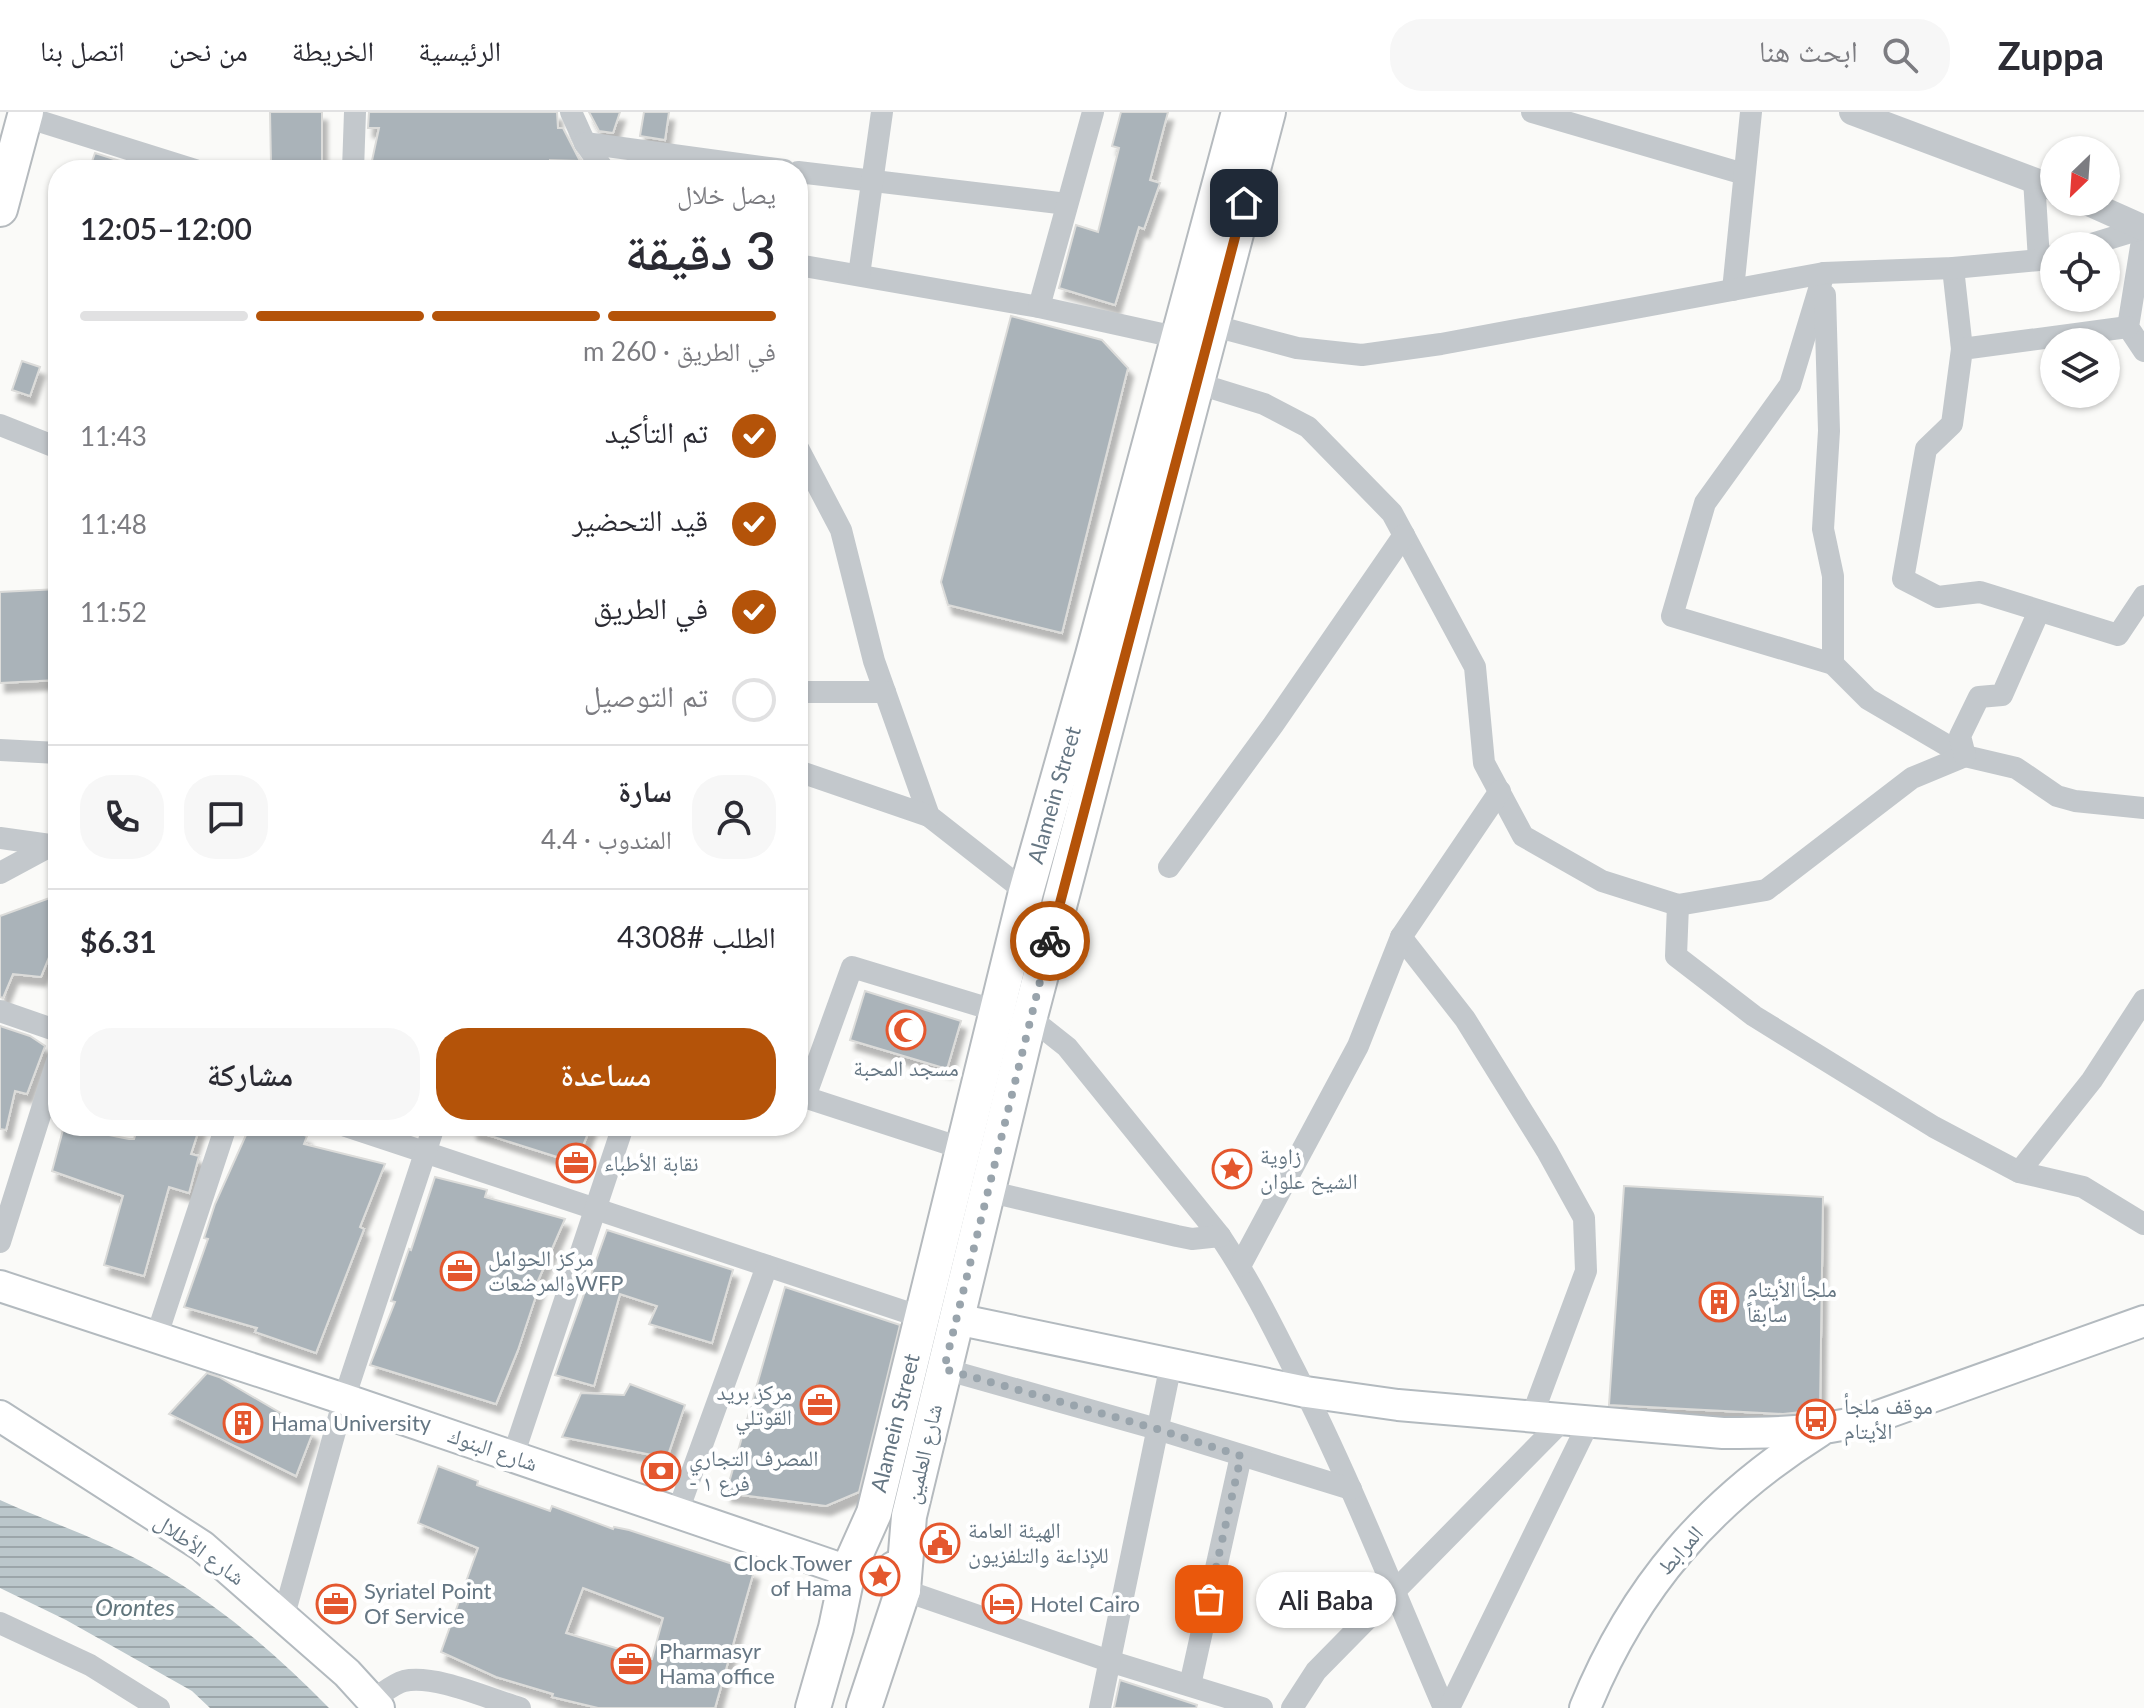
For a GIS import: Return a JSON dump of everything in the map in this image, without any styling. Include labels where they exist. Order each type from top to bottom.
[{"type":"main road","name":"Alamein Street","points":[[813,1708],[836,1628],[848,1571],[874,1513],[964,1149],[1013,1018],[1026,892],[1180,338],[1239,112]]},
{"type":"main road","name":"شارع العلمين","points":[[864,1708],[903,1590],[909,1516],[987,1191],[1013,1018],[1196,383],[1268,112]]},
{"type":"main road","points":[[2,198],[26,115]]},
{"type":"main road","name":"شارع البنوك","points":[[0,1286],[678,1511],[848,1571]]},
{"type":"main road","points":[[956,1319],[1306,1392],[1398,1405],[1723,1433],[1821,1430],[1867,1420],[2144,1321]]},
{"type":"main road","name":"شارع الأطلال","points":[[0,1416],[202,1546],[284,1615],[347,1673],[375,1704]]},
{"type":"main road","name":"المرابط","points":[[1585,1708],[1612,1648],[1640,1600],[1691,1535],[1752,1477],[1821,1430]]},
{"type":"main road","points":[[848,1571],[864,1560],[883,1561],[898,1573],[903,1590]]},
{"type":"street","points":[[353,160],[355,112]]},
{"type":"street","points":[[571,112],[585,143],[597,160]]},
{"type":"street","points":[[859,275],[882,112]]},
{"type":"street","points":[[1039,307],[1093,112]]},
{"type":"street","points":[[1532,112],[1744,174]]},
{"type":"street","points":[[1733,290],[1751,112]]},
{"type":"street","points":[[1852,112],[2040,182]]},
{"type":"street","points":[[26,115],[164,160]]},
{"type":"street","points":[[585,143],[710,160]]},
{"type":"street","points":[[808,173],[1067,204]]},
{"type":"street","points":[[2117,216],[2144,228]]},
{"type":"street","points":[[2120,235],[2144,228]]},
{"type":"street","points":[[2144,228],[2128,327],[2144,351]]},
{"type":"street","points":[[1211,325],[1297,348],[1362,355],[1441,344],[1824,273],[1953,268],[2040,259]]},
{"type":"street","points":[[808,267],[1039,307],[1180,338]]},
{"type":"street","points":[[1953,268],[1962,349],[1952,424],[1926,449],[1903,579],[1938,597],[1980,592],[2118,635],[2144,596]]},
{"type":"street","points":[[1824,273],[1829,431],[1823,529],[1833,576],[1833,664]]},
{"type":"street","points":[[1824,273],[1790,385],[1705,503],[1672,616],[1833,664],[1868,699],[1965,756],[2016,768],[2057,796],[2075,801],[2144,808]]},
{"type":"street","points":[[1962,349],[2128,327]]},
{"type":"street","points":[[1196,383],[1264,404],[1308,427],[1392,513],[1475,667],[1484,763],[1523,836],[1602,881],[1678,905],[1766,890],[1912,778],[1965,756]]},
{"type":"street","points":[[0,425],[48,444]]},
{"type":"street","points":[[808,467],[841,530],[874,661],[929,816]]},
{"type":"street","points":[[1169,867],[1273,725],[1404,535]]},
{"type":"street","points":[[1965,756],[1960,736],[1979,697],[2002,695],[2039,611]]},
{"type":"street","points":[[808,692],[885,692]]},
{"type":"street","points":[[0,750],[48,752]]},
{"type":"street","points":[[808,774],[929,816],[1026,892]]},
{"type":"street","points":[[1240,1266],[1358,1046],[1401,937],[1500,791]]},
{"type":"street","points":[[0,838],[48,844]]},
{"type":"street","points":[[0,873],[48,849]]},
{"type":"street","points":[[1678,905],[1676,956],[1754,1016],[1934,1127],[2019,1172],[2083,1187],[2144,1224]]},
{"type":"street","points":[[1401,937],[1465,1019],[1547,1151],[1584,1218],[1586,1271],[1532,1416]]},
{"type":"street","points":[[808,1078],[852,967],[1043,1028],[1067,1047],[1220,1236],[1240,1266],[1306,1392],[1446,1708]]},
{"type":"street","points":[[2019,1172],[2092,1080],[2144,1000]]},
{"type":"street","points":[[0,1011],[48,1028]]},
{"type":"street","points":[[0,1242],[48,1090]]},
{"type":"street","points":[[808,1098],[964,1149]]},
{"type":"street","points":[[156,1338],[223,1136]]},
{"type":"street","points":[[377,1136],[921,1317]]},
{"type":"street","points":[[284,1615],[344,1399],[431,1136]]},
{"type":"street","points":[[513,1456],[620,1136]]},
{"type":"street","points":[[987,1191],[1192,1239],[1220,1236]]},
{"type":"street","points":[[678,1511],[767,1266]]},
{"type":"street","points":[[1100,1708],[1171,1364]]},
{"type":"street","points":[[944,1369],[1157,1429],[1351,1489]]},
{"type":"street","points":[[1292,1708],[1316,1671],[1393,1591],[1576,1421]]},
{"type":"street","points":[[1446,1708],[1576,1421]]},
{"type":"street","points":[[1190,1685],[1241,1456]]},
{"type":"street","points":[[903,1590],[1109,1661],[1262,1708]]},
{"type":"street","points":[[0,1623],[90,1665],[159,1708]]},
{"type":"street","points":[[375,1704],[400,1682],[416,1680],[435,1682],[520,1708]]},
{"type":"water","name":"Orontes","points":[[0,1500],[119,1550],[181,1584],[248,1633],[329,1708],[210,1708],[192,1691],[66,1620],[0,1588]]},
{"type":"building","points":[[270,112],[322,112],[322,160],[271,160]]},
{"type":"building","points":[[369,112],[557,112],[558,128],[563,128],[579,160],[372,160],[379,128],[368,128]]},
{"type":"building","points":[[589,112],[620,112],[613,133],[599,131]]},
{"type":"building","points":[[644,112],[669,112],[665,140],[640,136]]},
{"type":"building","points":[[1121,112],[1168,112],[1150,180],[1160,183],[1144,229],[1139,227],[1115,305],[1059,288],[1076,225],[1098,232],[1119,148],[1112,146]]},
{"type":"building","points":[[95,153],[117,160],[93,160]]},
{"type":"building","points":[[1011,316],[1102,340],[1128,368],[1062,633],[948,605],[941,582]]},
{"type":"building","points":[[22,361],[40,367],[30,396],[12,390]]},
{"type":"building","points":[[48,590],[48,681],[0,683],[0,592]]},
{"type":"building","points":[[48,899],[48,960],[41,977],[13,974],[3,998],[0,997],[0,916]]},
{"type":"building","name":"مسجد المحبة","points":[[865,991],[961,1021],[947,1069],[850,1040]]},
{"type":"building","points":[[0,1026],[30,1036],[45,1046],[27,1094],[15,1091],[6,1130],[0,1129]]},
{"type":"building","points":[[61,1136],[134,1139],[135,1136],[197,1136],[191,1154],[199,1156],[189,1193],[169,1187],[144,1276],[104,1265],[123,1196],[52,1171]]},
{"type":"building","points":[[246,1136],[307,1136],[304,1144],[385,1164],[360,1227],[364,1229],[316,1353],[255,1332],[257,1328],[184,1307],[208,1239],[204,1238],[215,1204]]},
{"type":"building","points":[[491,1136],[587,1136],[576,1163]]},
{"type":"building","points":[[435,1177],[487,1190],[485,1197],[565,1219],[537,1283],[540,1284],[518,1350],[496,1404],[370,1365],[395,1302],[391,1301]]},
{"type":"building","name":"ملجأ الأيتام سابقاً","points":[[1624,1186],[1823,1197],[1820,1410],[1783,1414],[1609,1405]]},
{"type":"building","points":[[607,1230],[733,1270],[712,1343],[649,1324],[657,1306],[620,1294],[594,1386],[555,1375]]},
{"type":"building","name":"مركز بريد القوتلي","points":[[785,1287],[900,1325],[859,1492],[826,1506],[726,1493]]},
{"type":"building","name":"Hama University","points":[[207,1373],[313,1432],[296,1476],[169,1414]]},
{"type":"building","points":[[630,1384],[685,1405],[667,1458],[562,1437],[581,1393],[624,1395]]},
{"type":"building","points":[[438,1466],[478,1481],[477,1485],[550,1511],[552,1506],[613,1529],[629,1530],[754,1571],[715,1708],[598,1708],[552,1697],[553,1694],[496,1677],[441,1652],[478,1548],[418,1523]],"holes":[[[583,1588],[663,1618],[652,1659],[566,1633]]]},
{"type":"building","points":[[1120,1680],[1197,1705],[1196,1708],[1114,1708]]},
{"type":"way so far","points":[[1050,941],[944,1369],[1241,1456],[1209,1599]]},
{"type":"place","name":"مسجد المحبة","points":[[906,1030]]},
{"type":"place","name":"نقابة الأطباء","points":[[576,1163]]},
{"type":"place","name":"زاوية الشيخ علوان","points":[[1232,1169]]},
{"type":"place","name":"مركز الحوامل والمرضعاتWFP","points":[[460,1271]]},
{"type":"place","name":"ملجأ الأيتام سابقاً","points":[[1719,1302]]},
{"type":"place","name":"مركز بريد القوتلي","points":[[820,1405]]},
{"type":"place","name":"موقف ملجأ الأيتام","points":[[1816,1419]]},
{"type":"place","name":"Hama University","points":[[243,1423]]},
{"type":"place","name":"المصرف التجاري - فرع ١","points":[[661,1471]]},
{"type":"place","name":"الهيئة العامة للإذاعة والتلفزيون","points":[[940,1543]]},
{"type":"place","name":"Clock Tower of Hama","points":[[880,1576]]},
{"type":"place","name":"Ali Baba","points":[[1209,1599]]},
{"type":"place","name":"Syriatel Point Of Service","points":[[336,1604]]},
{"type":"place","name":"Hotel Cairo","points":[[1002,1604]]},
{"type":"place","name":"Pharmasyr Hama office","points":[[631,1664]]},
{"type":"route","points":[[1050,941],[1244,203]]}]
